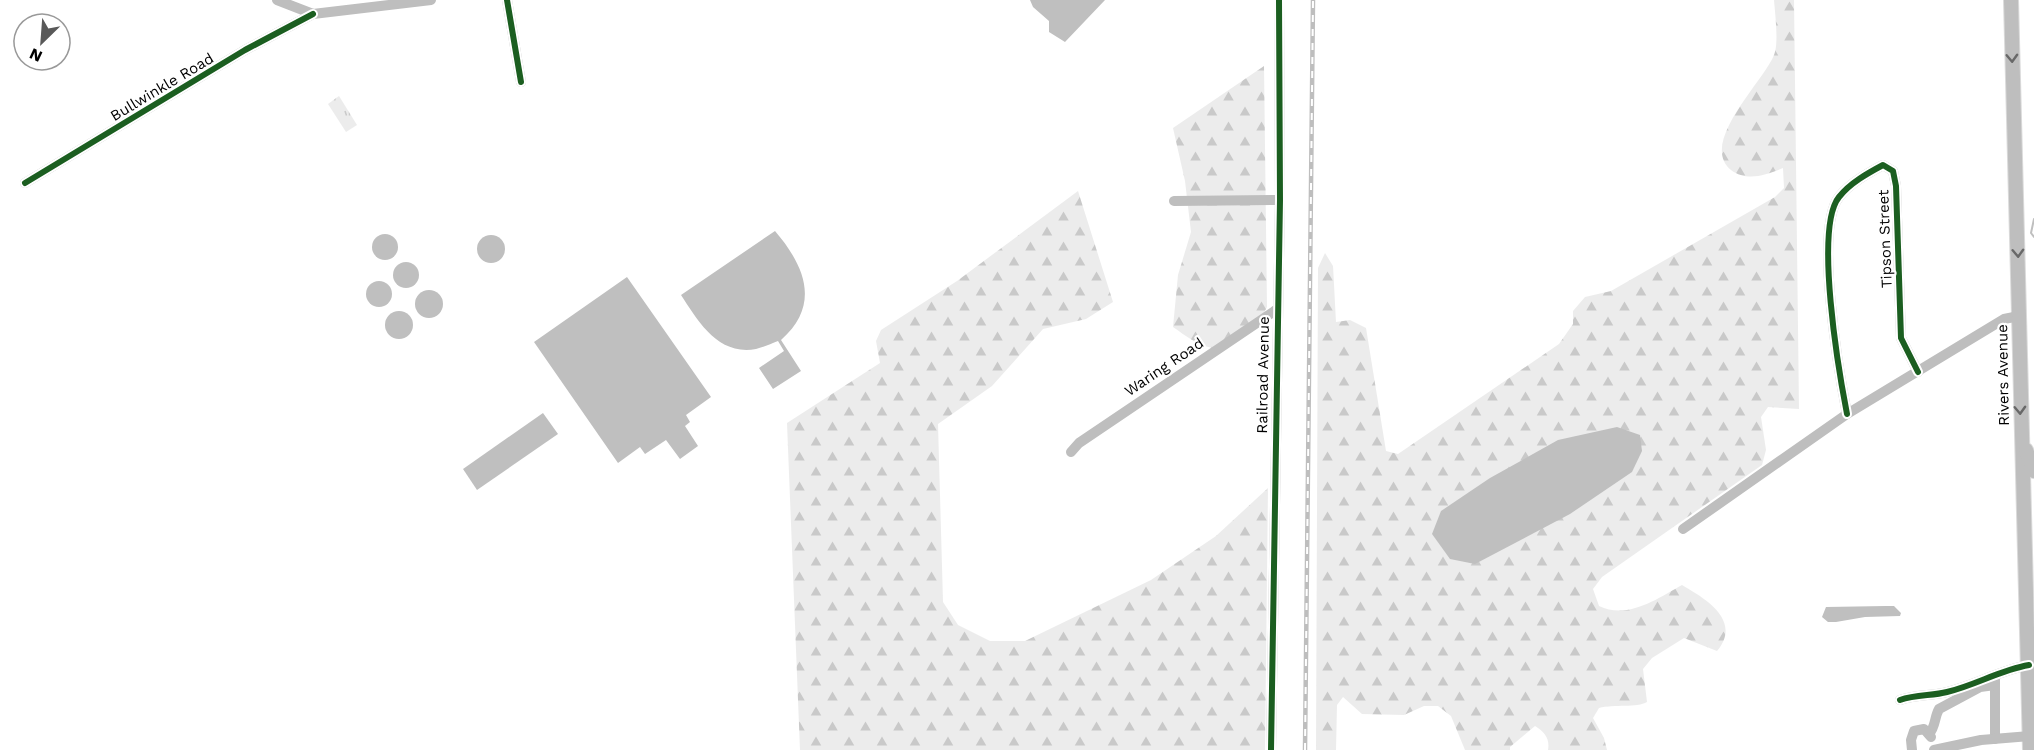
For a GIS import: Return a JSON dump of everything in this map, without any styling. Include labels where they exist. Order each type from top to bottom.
[{"type":"main road","name":"Rivers Avenue","points":[[2011,0],[2021,436],[2030,548],[2030,743]]},
{"type":"main road","points":[[2021,436],[2034,459]]},
{"type":"main road","points":[[2021,436],[2034,471]]},
{"type":"main road","points":[[2030,548],[2034,532]]},
{"type":"street","points":[[277,0],[313,14],[431,0]]},
{"type":"street","points":[[507,0],[521,82]]},
{"type":"street","name":"Railroad Avenue","points":[[1271,750],[1276,310],[1280,200],[1279,0]]},
{"type":"street","name":"Bullwinkle Road","points":[[25,183],[245,51],[313,14]]},
{"type":"street","name":"Tipson Street","points":[[1847,414],[1835,351],[1830,292],[1828,250],[1832,218],[1838,198],[1883,165],[1893,171],[1896,186],[1901,338],[1918,372]]},
{"type":"street","points":[[1174,201],[1280,200]]},
{"type":"street","name":"Waring Road","points":[[1071,452],[1079,443],[1276,310]]},
{"type":"street","points":[[1683,529],[1847,414],[2004,319],[2019,316]]},
{"type":"street","points":[[1929,734],[1935,728],[1935,715],[1939,709],[1995,679],[2029,665]]},
{"type":"street","points":[[1900,700],[1924,694],[1945,693],[1995,679]]},
{"type":"street","points":[[1995,679],[1995,739]]},
{"type":"street","points":[[1912,750],[1911,735],[1914,731],[1924,729],[1929,734],[1935,749],[1995,739],[2030,743]]},
{"type":"green space","points":[[1774,0],[1794,0],[1799,409],[1768,407],[1761,417],[1766,450],[1762,465],[1602,577],[1593,589],[1599,606],[1620,611],[1642,606],[1682,585],[1710,603],[1718,611],[1726,629],[1724,640],[1717,651],[1684,638],[1652,658],[1643,669],[1647,702],[1599,708],[1593,718],[1604,738],[1607,750],[1548,750],[1546,736],[1535,726],[1510,747],[1510,750],[1465,750],[1451,716],[1438,706],[1424,706],[1404,715],[1362,714],[1343,697],[1337,705],[1336,750],[1316,750],[1318,268],[1325,253],[1333,266],[1336,322],[1350,320],[1366,328],[1386,451],[1398,454],[1559,344],[1573,324],[1573,311],[1585,297],[1611,291],[1775,197],[1784,188],[1783,168],[1763,175],[1750,176],[1743,176],[1731,170],[1723,158],[1722,144],[1736,112],[1774,55],[1776,36]]},
{"type":"green space","points":[[1264,66],[1267,307],[1264,313],[1212,348],[1196,342],[1173,327],[1178,275],[1191,232],[1185,181],[1173,128]]},
{"type":"green space","points":[[339,96],[357,125],[346,132],[328,104]]},
{"type":"green space","points":[[1078,191],[1113,302],[1086,319],[1043,329],[992,386],[938,424],[943,602],[958,625],[990,641],[1025,641],[1151,580],[1216,536],[1268,488],[1265,750],[800,750],[787,423],[880,363],[876,341],[881,330],[957,281]]},
{"type":"shaded area","points":[[1030,0],[1105,0],[1065,42],[1049,32],[1049,21],[1033,7]]},
{"type":"shaded area","points":[[775,231],[786,244],[801,272],[805,299],[801,313],[793,327],[781,340],[801,371],[773,389],[759,368],[784,351],[778,341],[756,349],[743,350],[720,342],[702,325],[681,295]]},
{"type":"shaded area","points":[[385,234],[394,238],[398,247],[394,256],[385,260],[376,256],[372,247],[376,238]]},
{"type":"shaded area","points":[[491,235],[501,239],[505,249],[501,259],[491,263],[481,259],[477,249],[481,239]]},
{"type":"shaded area","points":[[406,262],[415,266],[419,275],[415,284],[406,288],[397,284],[393,275],[397,266]]},
{"type":"shaded area","points":[[627,277],[711,397],[686,415],[690,422],[685,426],[698,446],[680,459],[666,440],[645,454],[640,447],[618,463],[534,342]]},
{"type":"shaded area","points":[[379,281],[388,285],[392,294],[388,303],[379,307],[370,303],[366,294],[370,285]]},
{"type":"shaded area","points":[[429,290],[439,294],[443,304],[439,314],[429,318],[419,314],[415,304],[419,294]]},
{"type":"shaded area","points":[[399,311],[409,315],[413,325],[409,335],[399,339],[389,335],[385,325],[389,315]]},
{"type":"shaded area","points":[[543,413],[558,434],[477,490],[463,469]]},
{"type":"shaded area","points":[[1617,427],[1640,435],[1642,451],[1632,472],[1570,514],[1475,564],[1450,559],[1432,534],[1441,511],[1490,478],[1558,440]]},
{"type":"shaded area","points":[[1894,606],[1901,613],[1900,616],[1865,617],[1836,622],[1828,622],[1822,617],[1826,607]]},
{"type":"waterway","points":[[2034,219],[2031,233],[2034,237]]},
{"type":"railway","points":[[1305,750],[1313,0]]},
{"type":"cycle path","points":[[507,0],[521,82]]},
{"type":"cycle path","points":[[1271,750],[1280,200],[1279,0]]},
{"type":"cycle path","points":[[25,183],[245,50],[313,14]]},
{"type":"cycle path","points":[[1847,414],[1834,335],[1828,268],[1832,214],[1839,197],[1848,187],[1883,165],[1893,171],[1896,186],[1901,338],[1918,372]]},
{"type":"cycle path","points":[[1900,700],[1947,692],[2008,670],[2029,665]]}]
